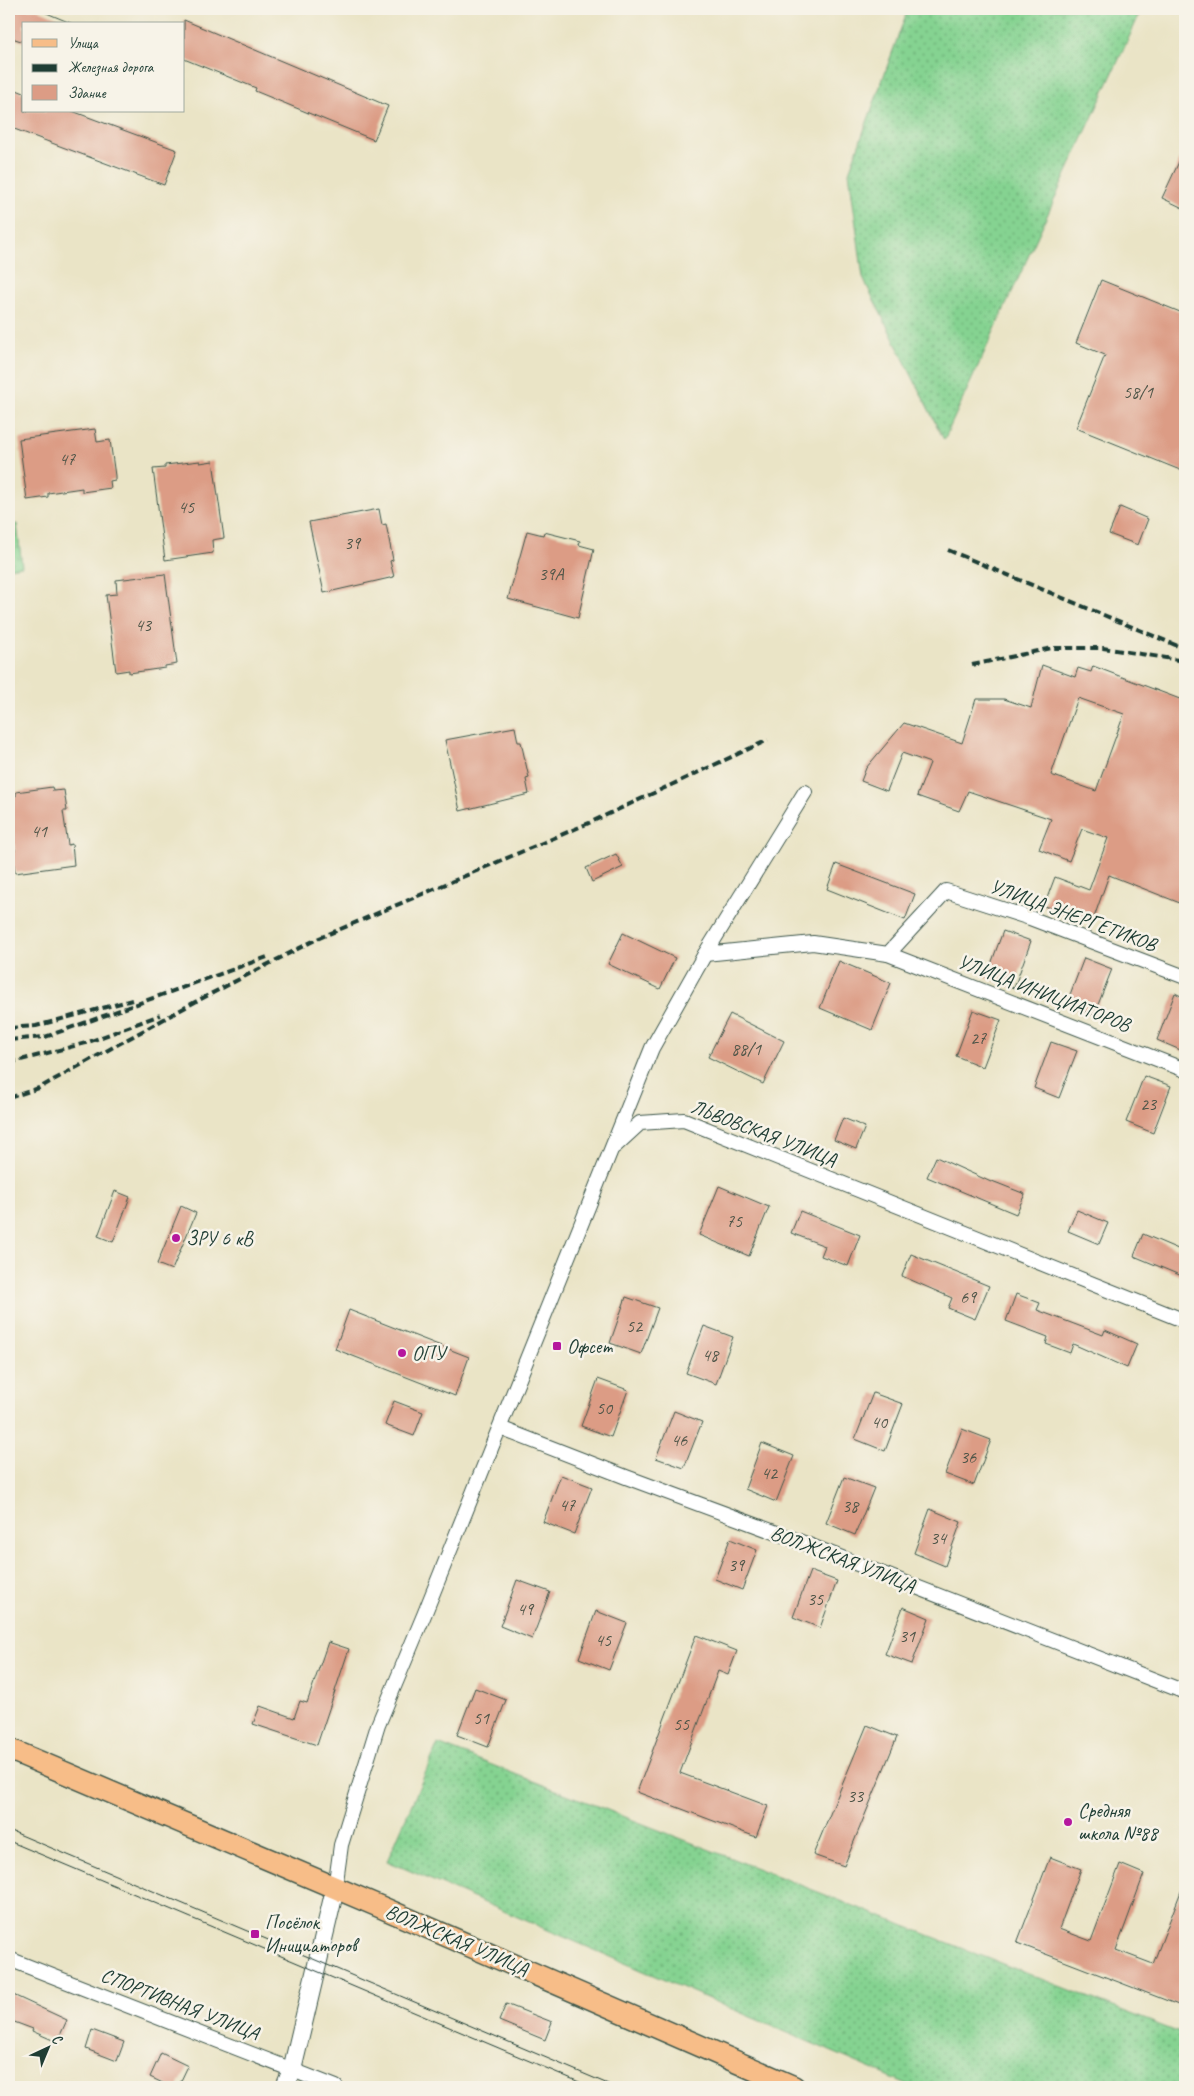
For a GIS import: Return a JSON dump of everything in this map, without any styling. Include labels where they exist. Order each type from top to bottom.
[{"type":"main road","name":"ВОЛЖСКАЯ УЛИЦА","points":[[9,1749],[383,1908],[794,2087]]},
{"type":"street","points":[[612,1148],[652,1048],[705,954],[805,792]]},
{"type":"street","name":"УЛИЦА ЭНЕРГЕТИКОВ","points":[[888,954],[946,891],[1030,918],[1185,977]]},
{"type":"street","name":"УЛИЦА ИНИЦИАТОРОВ","points":[[705,954],[813,943],[888,954],[1185,1070]]},
{"type":"street","name":"ЛЬВОВСКАЯ УЛИЦА","points":[[335,1889],[341,1846],[378,1725],[612,1148],[640,1123],[684,1120],[1185,1321]]},
{"type":"street","name":"ВОЛЖСКАЯ УЛИЦА","points":[[500,1428],[626,1478],[796,1540],[1185,1692]]},
{"type":"street","points":[[285,2087],[292,2070],[335,1889]]},
{"type":"street","name":"СПОРТИВНАЯ УЛИЦА","points":[[9,1959],[336,2087]]},
{"type":"green space","points":[[908,9],[1142,9],[944,440],[863,278],[849,172]]},
{"type":"green space","points":[[17,524],[22,566],[9,568],[9,525]]},
{"type":"green space","points":[[438,1744],[1185,2035],[1185,2087],[914,2087],[387,1861]]},
{"type":"building","points":[[16,9],[37,9],[68,22],[22,22],[22,41],[9,37],[9,29]]},
{"type":"building","points":[[184,20],[388,106],[374,140],[255,91],[256,88],[185,59]]},
{"type":"building","points":[[9,87],[22,92],[22,112],[75,112],[177,150],[164,185],[9,127]]},
{"type":"building","points":[[1185,149],[1185,209],[1162,198]]},
{"type":"building","points":[[1101,280],[1185,314],[1185,472],[1076,428],[1105,355],[1076,343]]},
{"type":"building","points":[[95,429],[97,442],[110,440],[115,476],[115,480],[110,481],[111,488],[82,492],[82,488],[48,493],[48,497],[27,500],[19,439]]},
{"type":"building","points":[[200,461],[200,463],[213,461],[224,538],[212,540],[213,553],[165,560],[153,469],[165,468],[165,465]]},
{"type":"building","points":[[1120,507],[1148,519],[1138,545],[1109,534]]},
{"type":"building","points":[[379,509],[382,525],[386,524],[393,560],[390,561],[394,577],[324,593],[309,522]]},
{"type":"building","points":[[527,531],[543,535],[544,532],[580,541],[579,545],[594,549],[578,618],[508,599]]},
{"type":"building","points":[[165,574],[177,664],[165,666],[165,668],[129,673],[129,670],[116,672],[106,595],[117,594],[116,580]]},
{"type":"building","points":[[1042,665],[1075,677],[1078,668],[1091,672],[1093,666],[1185,701],[1185,905],[1109,875],[1092,923],[1044,906],[1055,877],[1089,890],[1108,838],[1082,829],[1069,861],[1039,849],[1051,819],[968,791],[959,811],[917,796],[930,763],[902,753],[887,791],[861,781],[866,768],[904,723],[962,743],[976,699],[1004,699],[1031,708]],"holes":[[[1078,698],[1124,714],[1096,791],[1051,775]]]},
{"type":"building","points":[[515,727],[518,742],[521,742],[529,778],[526,779],[529,794],[460,811],[445,740]]},
{"type":"building","points":[[52,787],[53,791],[64,790],[67,811],[63,811],[68,845],[72,844],[74,865],[15,873],[12,852],[15,851],[11,818],[9,818],[9,797],[16,796],[16,792]]},
{"type":"building","points":[[616,854],[623,867],[592,882],[586,868]]},
{"type":"building","points":[[836,864],[915,894],[905,920],[827,889]]},
{"type":"building","points":[[1003,931],[1031,941],[1014,988],[986,978]]},
{"type":"building","points":[[623,933],[675,958],[660,989],[608,964]]},
{"type":"building","points":[[1084,958],[1112,969],[1094,1015],[1066,1005]]},
{"type":"building","points":[[839,961],[891,983],[872,1030],[820,1008]]},
{"type":"building","points":[[1175,993],[1185,998],[1185,1052],[1157,1040]]},
{"type":"building","points":[[973,1010],[1001,1020],[983,1067],[956,1056]]},
{"type":"building","points":[[730,1014],[784,1041],[763,1084],[708,1057]]},
{"type":"building","points":[[1051,1042],[1077,1051],[1059,1098],[1034,1088]]},
{"type":"building","points":[[1144,1076],[1171,1086],[1153,1133],[1126,1122]]},
{"type":"building","points":[[843,1118],[865,1127],[856,1149],[834,1140]]},
{"type":"building","points":[[936,1157],[991,1182],[1025,1194],[1016,1214],[927,1177]]},
{"type":"building","points":[[719,1186],[769,1207],[749,1256],[699,1235]]},
{"type":"building","points":[[115,1191],[130,1197],[113,1242],[98,1236]]},
{"type":"building","name":"ЗРУ 6 кВ","points":[[181,1206],[196,1213],[172,1270],[157,1264]]},
{"type":"building","points":[[1077,1210],[1108,1223],[1099,1244],[1068,1231]]},
{"type":"building","points":[[800,1211],[860,1235],[848,1266],[821,1256],[825,1246],[791,1233]]},
{"type":"building","points":[[1143,1234],[1185,1252],[1185,1268],[1182,1276],[1134,1256]]},
{"type":"building","points":[[911,1254],[989,1286],[975,1319],[948,1308],[952,1298],[902,1276]]},
{"type":"building","points":[[1016,1294],[1040,1303],[1037,1310],[1103,1335],[1105,1330],[1137,1344],[1127,1368],[1073,1344],[1070,1353],[1046,1344],[1048,1337],[1006,1321]]},
{"type":"building","points":[[626,1297],[658,1308],[641,1354],[610,1343]]},
{"type":"building","name":"ОПУ","points":[[349,1310],[469,1357],[455,1396],[335,1349]]},
{"type":"building","points":[[704,1326],[733,1337],[716,1384],[686,1373]]},
{"type":"building","points":[[598,1379],[628,1390],[611,1437],[581,1426]]},
{"type":"building","points":[[873,1393],[903,1404],[885,1451],[855,1439]]},
{"type":"building","points":[[394,1401],[423,1412],[414,1436],[385,1425]]},
{"type":"building","points":[[674,1411],[702,1422],[684,1468],[656,1458]]},
{"type":"building","points":[[962,1429],[991,1440],[974,1485],[945,1474]]},
{"type":"building","points":[[762,1443],[794,1456],[776,1502],[745,1489]]},
{"type":"building","points":[[561,1475],[592,1487],[574,1534],[543,1522]]},
{"type":"building","points":[[844,1477],[874,1488],[855,1535],[826,1523]]},
{"type":"building","points":[[930,1509],[961,1522],[945,1566],[914,1553]]},
{"type":"building","points":[[730,1539],[757,1550],[742,1590],[715,1579]]},
{"type":"building","points":[[810,1571],[837,1581],[820,1628],[793,1617]]},
{"type":"building","points":[[517,1580],[550,1592],[532,1639],[500,1626]]},
{"type":"building","points":[[903,1607],[929,1618],[912,1664],[885,1654]]},
{"type":"building","points":[[596,1611],[627,1623],[609,1670],[579,1658]]},
{"type":"building","points":[[696,1635],[737,1651],[728,1675],[718,1671],[680,1773],[768,1806],[756,1837],[637,1792]]},
{"type":"building","points":[[328,1642],[349,1649],[317,1745],[253,1724],[260,1706],[294,1718],[300,1701],[307,1703]]},
{"type":"building","points":[[475,1688],[506,1700],[488,1747],[457,1735]]},
{"type":"building","points":[[867,1725],[897,1737],[844,1866],[813,1855]]},
{"type":"building","points":[[1050,1857],[1081,1869],[1059,1929],[1091,1941],[1120,1864],[1144,1874],[1116,1950],[1153,1964],[1185,1881],[1185,1995],[1181,2006],[1017,1943]]},
{"type":"building","points":[[9,1993],[67,2020],[57,2042],[32,2031],[33,2029],[9,2020]]},
{"type":"building","points":[[506,2004],[552,2022],[545,2040],[499,2021]]},
{"type":"building","points":[[92,2030],[124,2042],[117,2061],[86,2049]]},
{"type":"building","points":[[161,2053],[188,2066],[178,2087],[171,2087],[150,2077]]},
{"type":"tram line","points":[[9,1830],[615,2087]]},
{"type":"tram line","points":[[9,1841],[591,2087]]},
{"type":"railway","points":[[948,550],[1185,649]]},
{"type":"railway","points":[[972,665],[1052,648],[1103,648],[1185,661]]},
{"type":"railway","points":[[9,1098],[39,1088],[195,1002],[317,939],[589,823],[768,740]]},
{"type":"railway","points":[[9,1040],[45,1037],[270,956]]},
{"type":"railway","points":[[9,1028],[36,1026],[132,1000]]},
{"type":"railway","points":[[9,1063],[86,1043],[160,1015]]},
{"type":"place","name":"ЗРУ 6 кВ","points":[[176,1238]]},
{"type":"place","name":"Офсет","points":[[557,1346]]},
{"type":"place","name":"ОПУ","points":[[402,1353]]},
{"type":"place","name":"Средняя школа №88","points":[[1068,1822]]},
{"type":"place","name":"Посёлок Инициаторов","points":[[255,1934]]}]
